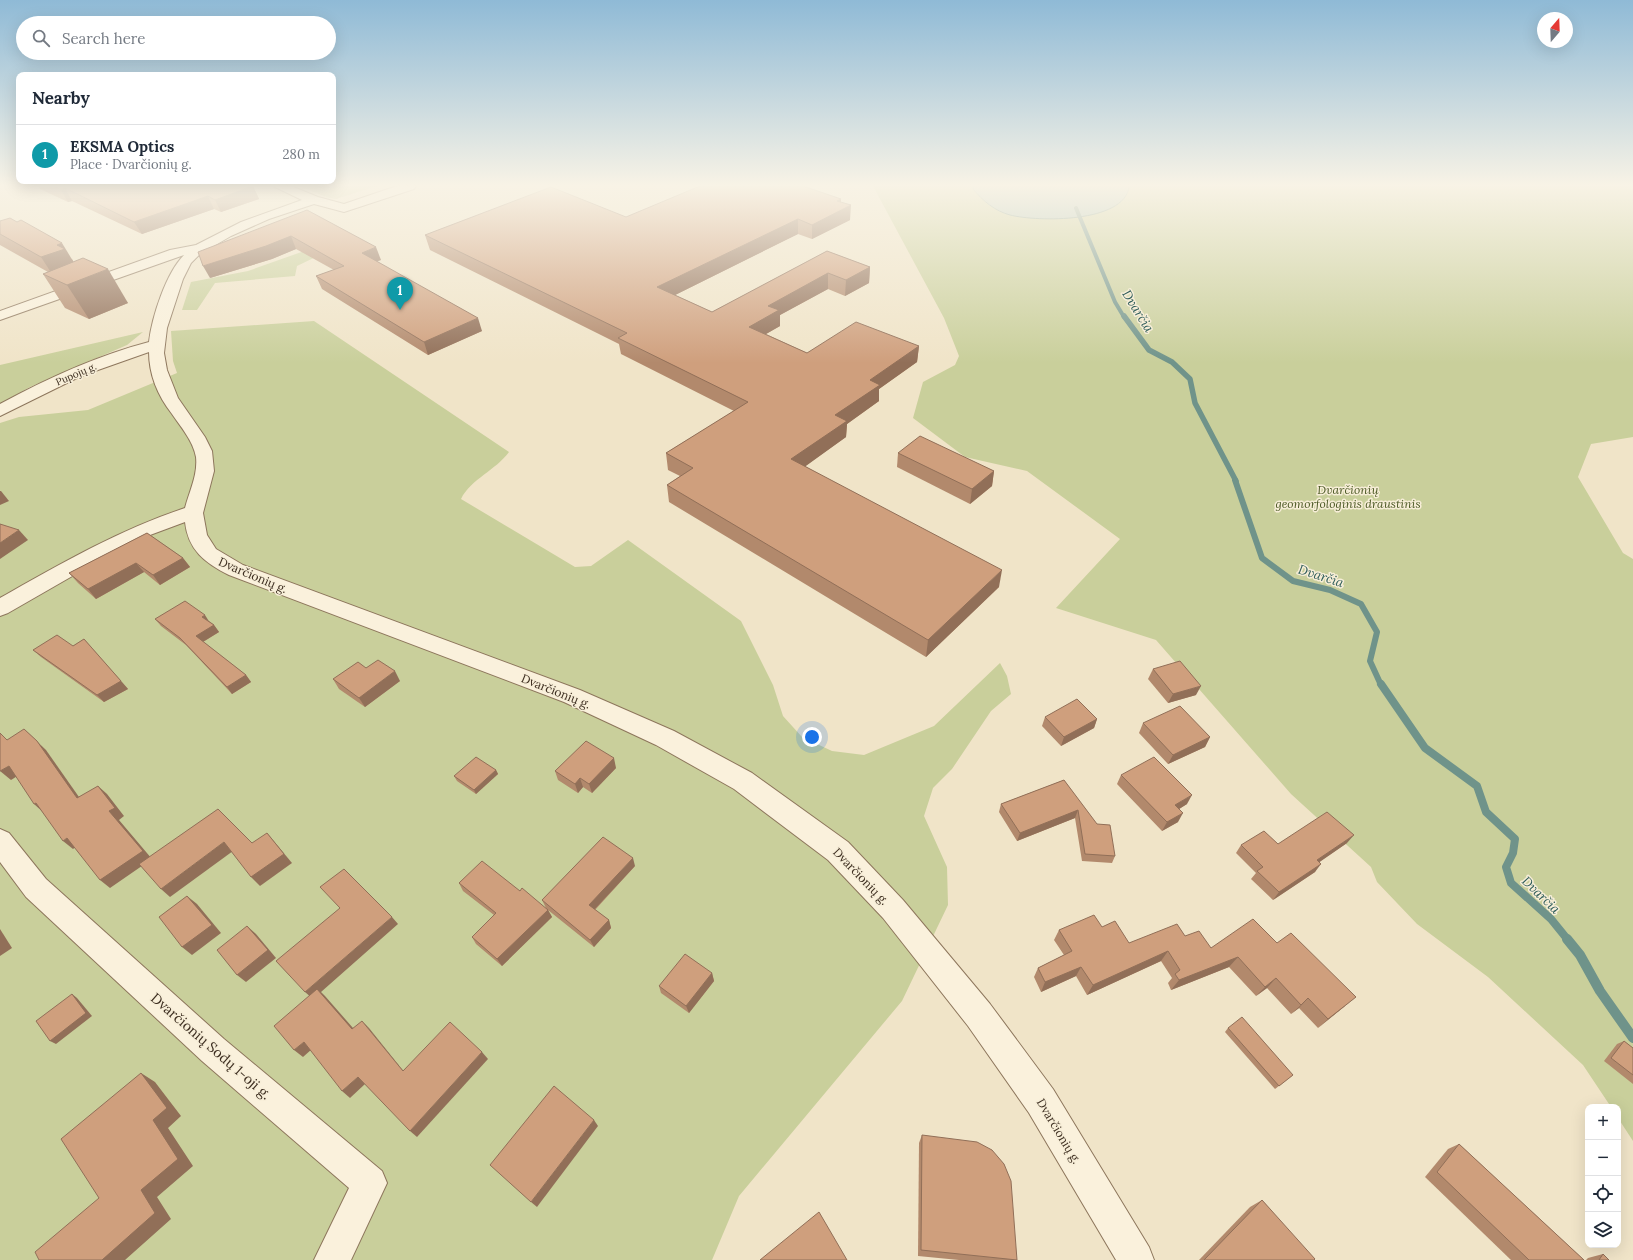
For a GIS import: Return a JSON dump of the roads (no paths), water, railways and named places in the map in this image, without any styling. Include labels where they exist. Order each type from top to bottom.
[{"type":"street","name":"Dvarčionių g.","points":[[207,245],[198,249],[186,262],[174,284],[161,319],[156,345],[157,367],[163,384],[172,403],[193,430],[205,458],[202,486],[194,512],[197,538],[203,549],[215,560],[236,570],[557,690],[664,738],[743,781],[838,851],[892,909],[945,971],[979,1015],[1041,1101],[1136,1260]]},
{"type":"street","points":[[0,316],[175,253],[198,249]]},
{"type":"street","name":"Pupojų g.","points":[[0,411],[63,379],[120,356],[156,345]]},
{"type":"street","points":[[0,608],[88,556],[174,518],[194,512]]},
{"type":"street","name":"Dvarčionių Sodų 1-oji g.","points":[[0,841],[36,888],[213,1050],[370,1183],[332,1260]]},
{"type":"waterway","name":"Dvarčia","points":[[1091,245],[1115,302],[1124,317]]},
{"type":"waterway","name":"Dvarčia","points":[[1124,316],[1149,350],[1172,362],[1190,379],[1195,403],[1236,481]]},
{"type":"waterway","name":"Dvarčia","points":[[1235,480],[1262,558],[1293,581],[1330,590],[1361,604],[1377,632],[1370,661],[1381,685]]},
{"type":"waterway","name":"Dvarčia","points":[[1381,684],[1425,748],[1477,786],[1486,812],[1515,839],[1513,853],[1506,867],[1511,883],[1551,919],[1568,940]]},
{"type":"waterway","name":"Dvarčia","points":[[1567,939],[1580,955],[1600,991],[1633,1038]]},
{"type":"place","name":"EKSMA Optics","points":[[400,310]]},
{"type":"park label","name":"Dvarčionių geomorfologinis draustinis","points":[[1348,496]]}]
